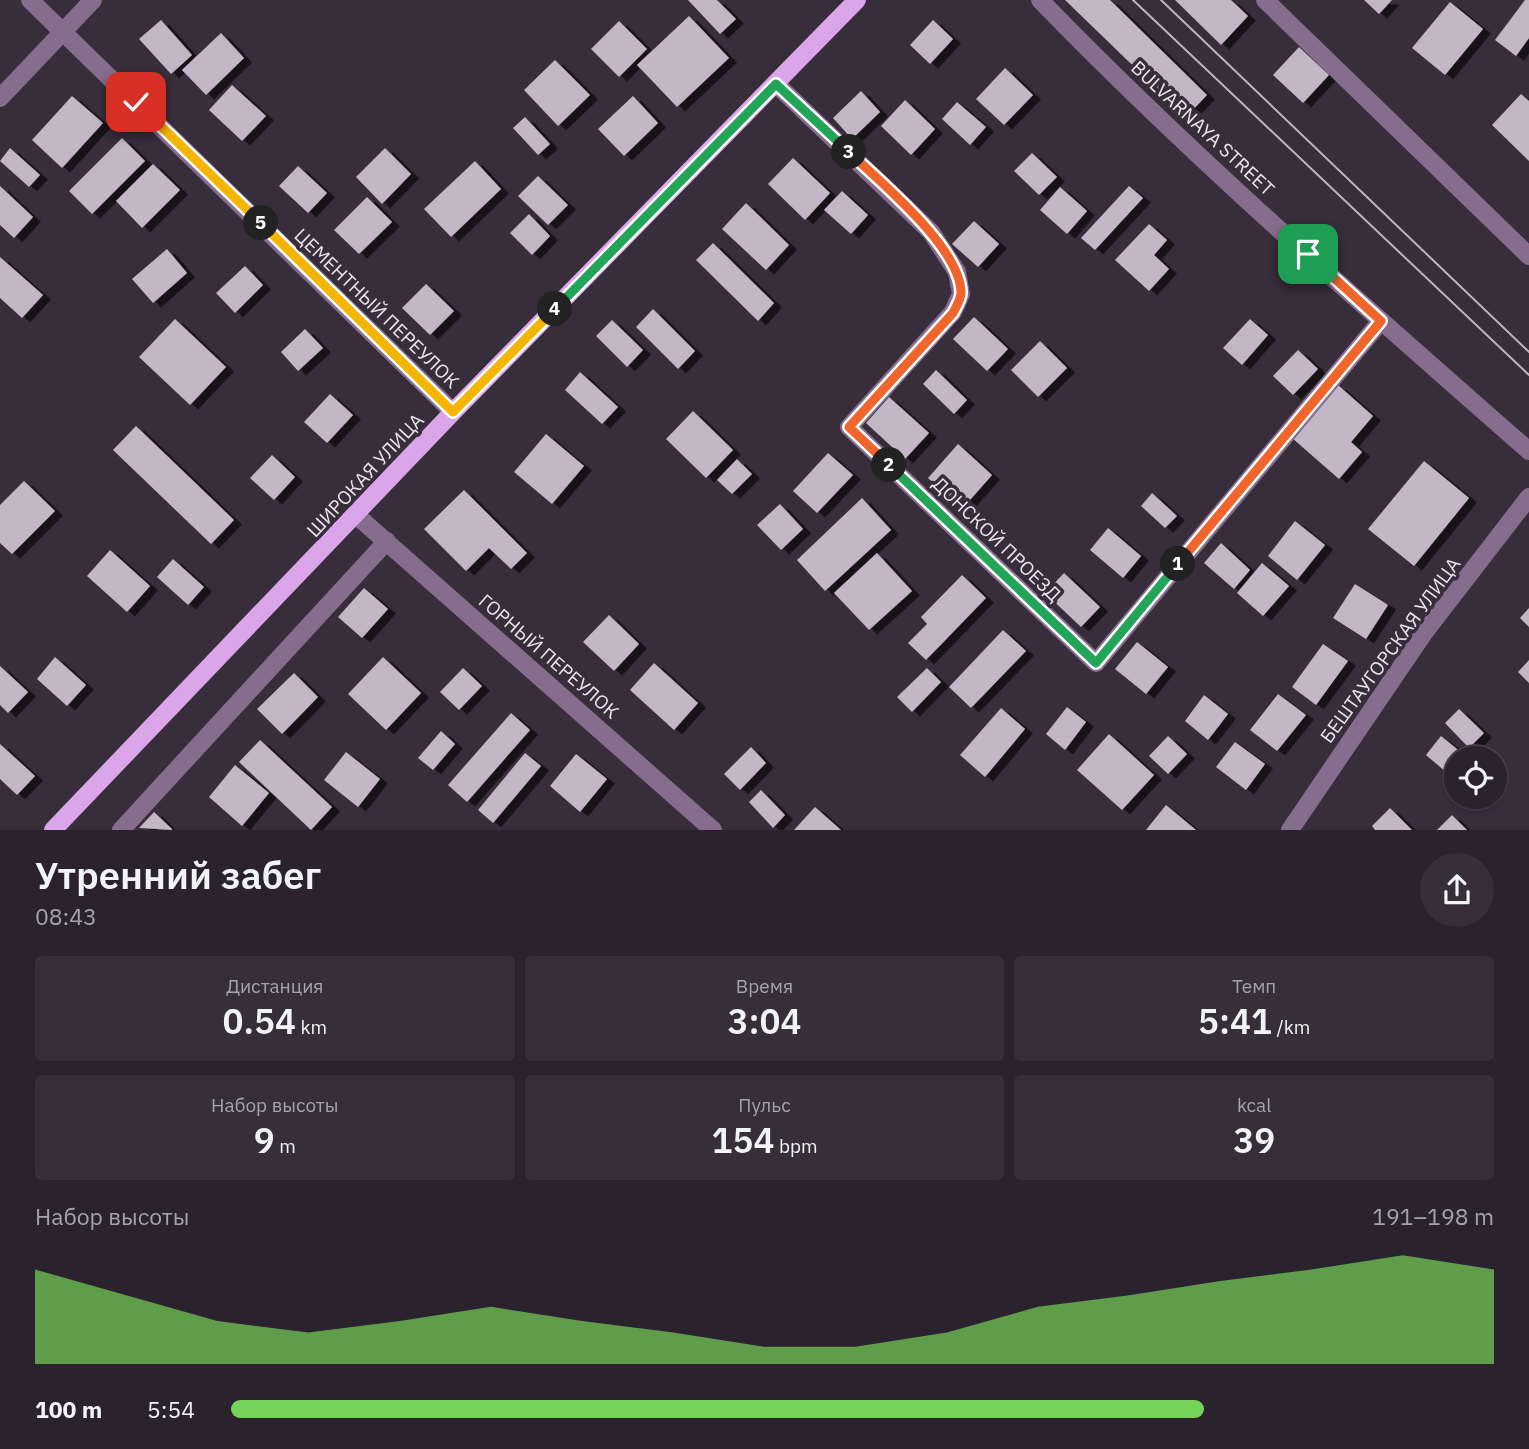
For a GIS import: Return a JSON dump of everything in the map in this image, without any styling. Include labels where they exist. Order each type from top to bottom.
[{"type":"main road","name":"ШИРОКАЯ УЛИЦА","points":[[53,830],[453,412],[857,0]]},
{"type":"street","name":"ЦЕМЕНТНЫЙ ПЕРЕУЛОК","points":[[30,0],[453,412]]},
{"type":"street","points":[[0,98],[93,0]]},
{"type":"street","name":"BULVARNAYA STREET","points":[[1040,0],[1162,121],[1381,321],[1529,451]]},
{"type":"street","points":[[1265,0],[1529,256]]},
{"type":"street","name":"ДОНСКОЙ ПРОЕЗД","points":[[776,84],[931,232],[957,271],[961,295],[953,313],[849,427],[1096,663],[1381,321]]},
{"type":"street","name":"БЕШТАУГОРСКАЯ УЛИЦА","points":[[1290,830],[1424,633],[1529,497]]},
{"type":"street","name":"ГОРНЫЙ ПЕРЕУЛОК","points":[[356,515],[713,830]]},
{"type":"street","points":[[121,830],[387,541]]},
{"type":"building","points":[[688,0],[717,0],[736,19],[720,34]]},
{"type":"building","points":[[1065,0],[1110,0],[1207,95],[1186,117]]},
{"type":"building","points":[[1175,0],[1231,0],[1248,16],[1221,45]]},
{"type":"building","points":[[1364,0],[1392,0],[1379,14]]},
{"type":"building","points":[[1525,0],[1529,0],[1529,38],[1516,56],[1495,40]]},
{"type":"building","points":[[1450,2],[1483,29],[1445,75],[1412,48]]},
{"type":"building","points":[[689,16],[729,58],[677,107],[637,65]]},
{"type":"building","points":[[161,20],[192,55],[171,74],[139,39]]},
{"type":"building","points":[[933,20],[953,39],[930,64],[910,45]]},
{"type":"building","points":[[619,21],[647,49],[619,77],[591,49]]},
{"type":"building","points":[[221,33],[244,58],[206,95],[182,70]]},
{"type":"building","points":[[1299,47],[1329,75],[1303,103],[1273,75]]},
{"type":"building","points":[[555,60],[590,95],[558,126],[524,90]]},
{"type":"building","points":[[1005,68],[1033,95],[1004,125],[976,99]]},
{"type":"building","points":[[232,85],[266,116],[242,141],[209,110]]},
{"type":"building","points":[[861,91],[880,112],[852,139],[833,118]]},
{"type":"building","points":[[1521,94],[1529,101],[1529,161],[1492,125]]},
{"type":"building","points":[[72,96],[103,123],[62,168],[32,140]]},
{"type":"building","points":[[633,96],[658,123],[624,156],[598,129]]},
{"type":"building","points":[[905,100],[935,129],[911,155],[881,126]]},
{"type":"building","points":[[957,102],[986,127],[970,145],[942,119]]},
{"type":"building","points":[[525,117],[550,144],[538,155],[513,128]]},
{"type":"building","points":[[122,138],[145,161],[92,214],[69,191]]},
{"type":"building","points":[[10,148],[40,175],[29,187],[0,161]]},
{"type":"building","points":[[385,148],[411,174],[382,204],[356,177]]},
{"type":"building","points":[[1032,153],[1057,177],[1039,195],[1014,171]]},
{"type":"building","points":[[793,158],[830,193],[805,220],[768,184]]},
{"type":"building","points":[[475,161],[501,189],[451,237],[424,209]]},
{"type":"building","points":[[153,164],[180,190],[142,228],[116,201]]},
{"type":"building","points":[[298,166],[327,193],[308,213],[279,186]]},
{"type":"building","points":[[538,176],[568,205],[548,225],[518,196]]},
{"type":"building","points":[[0,186],[33,217],[14,238],[0,225]]},
{"type":"building","points":[[1129,186],[1143,198],[1095,250],[1081,238]]},
{"type":"building","points":[[1060,187],[1087,211],[1067,234],[1040,210]]},
{"type":"building","points":[[842,191],[868,215],[851,234],[824,210]]},
{"type":"building","points":[[367,197],[392,222],[359,254],[334,230]]},
{"type":"building","points":[[746,203],[789,245],[766,270],[722,229]]},
{"type":"building","points":[[529,214],[550,236],[532,255],[510,233]]},
{"type":"building","points":[[974,221],[999,244],[978,267],[952,244]]},
{"type":"building","points":[[1149,224],[1167,240],[1154,255],[1169,269],[1149,291],[1115,260]]},
{"type":"building","points":[[713,243],[774,303],[758,321],[696,260]]},
{"type":"building","points":[[167,249],[187,273],[153,303],[132,279]]},
{"type":"building","points":[[0,257],[43,295],[22,318],[0,298]]},
{"type":"building","points":[[245,266],[263,285],[235,313],[216,293]]},
{"type":"building","points":[[426,284],[454,311],[430,335],[402,308]]},
{"type":"building","points":[[653,309],[695,351],[678,369],[636,327]]},
{"type":"building","points":[[974,317],[1008,349],[987,371],[953,339]]},
{"type":"building","points":[[175,319],[226,367],[190,405],[139,357]]},
{"type":"building","points":[[1250,319],[1268,335],[1242,365],[1223,348]]},
{"type":"building","points":[[612,320],[643,350],[627,367],[596,336]]},
{"type":"building","points":[[305,329],[323,348],[298,371],[281,352]]},
{"type":"building","points":[[1040,341],[1067,368],[1038,397],[1011,370]]},
{"type":"building","points":[[1298,350],[1318,369],[1293,395],[1273,376]]},
{"type":"building","points":[[936,370],[967,400],[954,414],[923,384]]},
{"type":"building","points":[[580,372],[618,407],[602,424],[565,390]]},
{"type":"building","points":[[1338,385],[1373,416],[1351,442],[1362,452],[1339,479],[1292,438]]},
{"type":"building","points":[[330,394],[353,415],[327,443],[304,422]]},
{"type":"building","points":[[889,397],[929,433],[905,459],[866,423]]},
{"type":"building","points":[[693,411],[733,450],[706,478],[666,439]]},
{"type":"building","points":[[136,426],[234,520],[211,544],[113,450]]},
{"type":"building","points":[[546,434],[584,466],[552,504],[514,472]]},
{"type":"building","points":[[958,444],[992,475],[962,509],[928,478]]},
{"type":"building","points":[[828,453],[853,475],[817,513],[793,491]]},
{"type":"building","points":[[272,455],[295,477],[274,500],[250,478]]},
{"type":"building","points":[[737,459],[752,474],[732,494],[717,480]]},
{"type":"building","points":[[1424,461],[1469,498],[1414,566],[1368,529]]},
{"type":"building","points":[[24,481],[55,511],[12,554],[0,543],[0,505]]},
{"type":"building","points":[[464,490],[527,553],[511,569],[489,548],[466,571],[424,529]]},
{"type":"building","points":[[1152,493],[1177,516],[1165,528],[1141,506]]},
{"type":"building","points":[[862,498],[891,530],[825,591],[797,560]]},
{"type":"building","points":[[780,504],[803,529],[781,550],[757,525]]},
{"type":"building","points":[[1295,521],[1325,545],[1297,580],[1268,556]]},
{"type":"building","points":[[1108,528],[1141,556],[1123,578],[1090,550]]},
{"type":"building","points":[[1221,543],[1250,570],[1234,589],[1204,563]]},
{"type":"building","points":[[110,550],[150,586],[127,612],[87,576]]},
{"type":"building","points":[[877,553],[912,591],[869,630],[834,593]]},
{"type":"building","points":[[173,559],[204,587],[188,605],[157,577]]},
{"type":"building","points":[[1262,563],[1289,586],[1263,616],[1237,593]]},
{"type":"building","points":[[1064,573],[1100,607],[1081,627],[1045,593]]},
{"type":"building","points":[[962,575],[986,598],[926,660],[908,643],[927,624],[921,617]]},
{"type":"building","points":[[1355,584],[1388,605],[1366,639],[1333,618]]},
{"type":"building","points":[[364,588],[388,609],[362,638],[338,617]]},
{"type":"building","points":[[1529,608],[1529,627],[1520,618]]},
{"type":"building","points":[[609,615],[639,644],[614,671],[583,642]]},
{"type":"building","points":[[1003,630],[1026,651],[971,708],[949,687]]},
{"type":"building","points":[[1137,642],[1168,667],[1146,694],[1115,669]]},
{"type":"building","points":[[1323,644],[1348,661],[1316,705],[1292,687]]},
{"type":"building","points":[[55,657],[86,685],[67,706],[37,679]]},
{"type":"building","points":[[383,657],[421,693],[386,730],[348,694]]},
{"type":"building","points":[[1529,660],[1529,683],[1518,672]]},
{"type":"building","points":[[654,663],[698,703],[674,730],[630,690]]},
{"type":"building","points":[[0,666],[28,692],[8,713],[0,705]]},
{"type":"building","points":[[463,668],[482,686],[459,710],[440,692]]},
{"type":"building","points":[[927,668],[941,682],[912,712],[897,697]]},
{"type":"building","points":[[294,673],[318,697],[282,734],[257,709]]},
{"type":"building","points":[[1278,694],[1306,715],[1277,751],[1250,730]]},
{"type":"building","points":[[1204,695],[1228,714],[1208,740],[1185,721]]},
{"type":"building","points":[[1067,707],[1086,722],[1065,750],[1046,734]]},
{"type":"building","points":[[1001,708],[1025,729],[985,777],[960,755]]},
{"type":"building","points":[[1459,709],[1484,733],[1471,746],[1467,746],[1445,723]]},
{"type":"building","points":[[511,713],[530,730],[467,802],[448,785]]},
{"type":"building","points":[[441,731],[455,744],[433,770],[418,758]]},
{"type":"building","points":[[1109,734],[1154,775],[1122,810],[1077,770]]},
{"type":"building","points":[[1168,736],[1187,754],[1168,774],[1149,756]]},
{"type":"building","points":[[1441,736],[1453,746],[1444,746],[1444,770],[1426,755]]},
{"type":"building","points":[[260,740],[332,807],[311,830],[239,762]]},
{"type":"building","points":[[1235,742],[1265,764],[1246,790],[1216,767]]},
{"type":"building","points":[[0,744],[35,776],[17,795],[0,779]]},
{"type":"building","points":[[751,747],[766,763],[740,790],[724,774]]},
{"type":"building","points":[[346,752],[380,779],[358,807],[324,780]]},
{"type":"building","points":[[525,753],[541,766],[493,823],[478,810]]},
{"type":"building","points":[[576,754],[607,779],[580,812],[550,786]]},
{"type":"building","points":[[235,765],[269,793],[242,826],[209,797]]},
{"type":"building","points":[[761,790],[785,815],[773,828],[749,802]]},
{"type":"building","points":[[1166,805],[1196,830],[1146,830]]},
{"type":"building","points":[[815,807],[841,830],[794,830]]},
{"type":"building","points":[[1390,808],[1412,830],[1375,830],[1372,826]]},
{"type":"building","points":[[154,812],[173,830],[139,828]]},
{"type":"building","points":[[1452,815],[1467,830],[1437,830]]},
{"type":"tram line","points":[[1133,0],[1529,375]]},
{"type":"tram line","points":[[1161,0],[1529,352]]},
{"type":"route","points":[[136,102],[453,412],[776,84],[931,232],[957,271],[961,295],[953,313],[849,427],[1096,663],[1381,321],[1308,254]]}]
